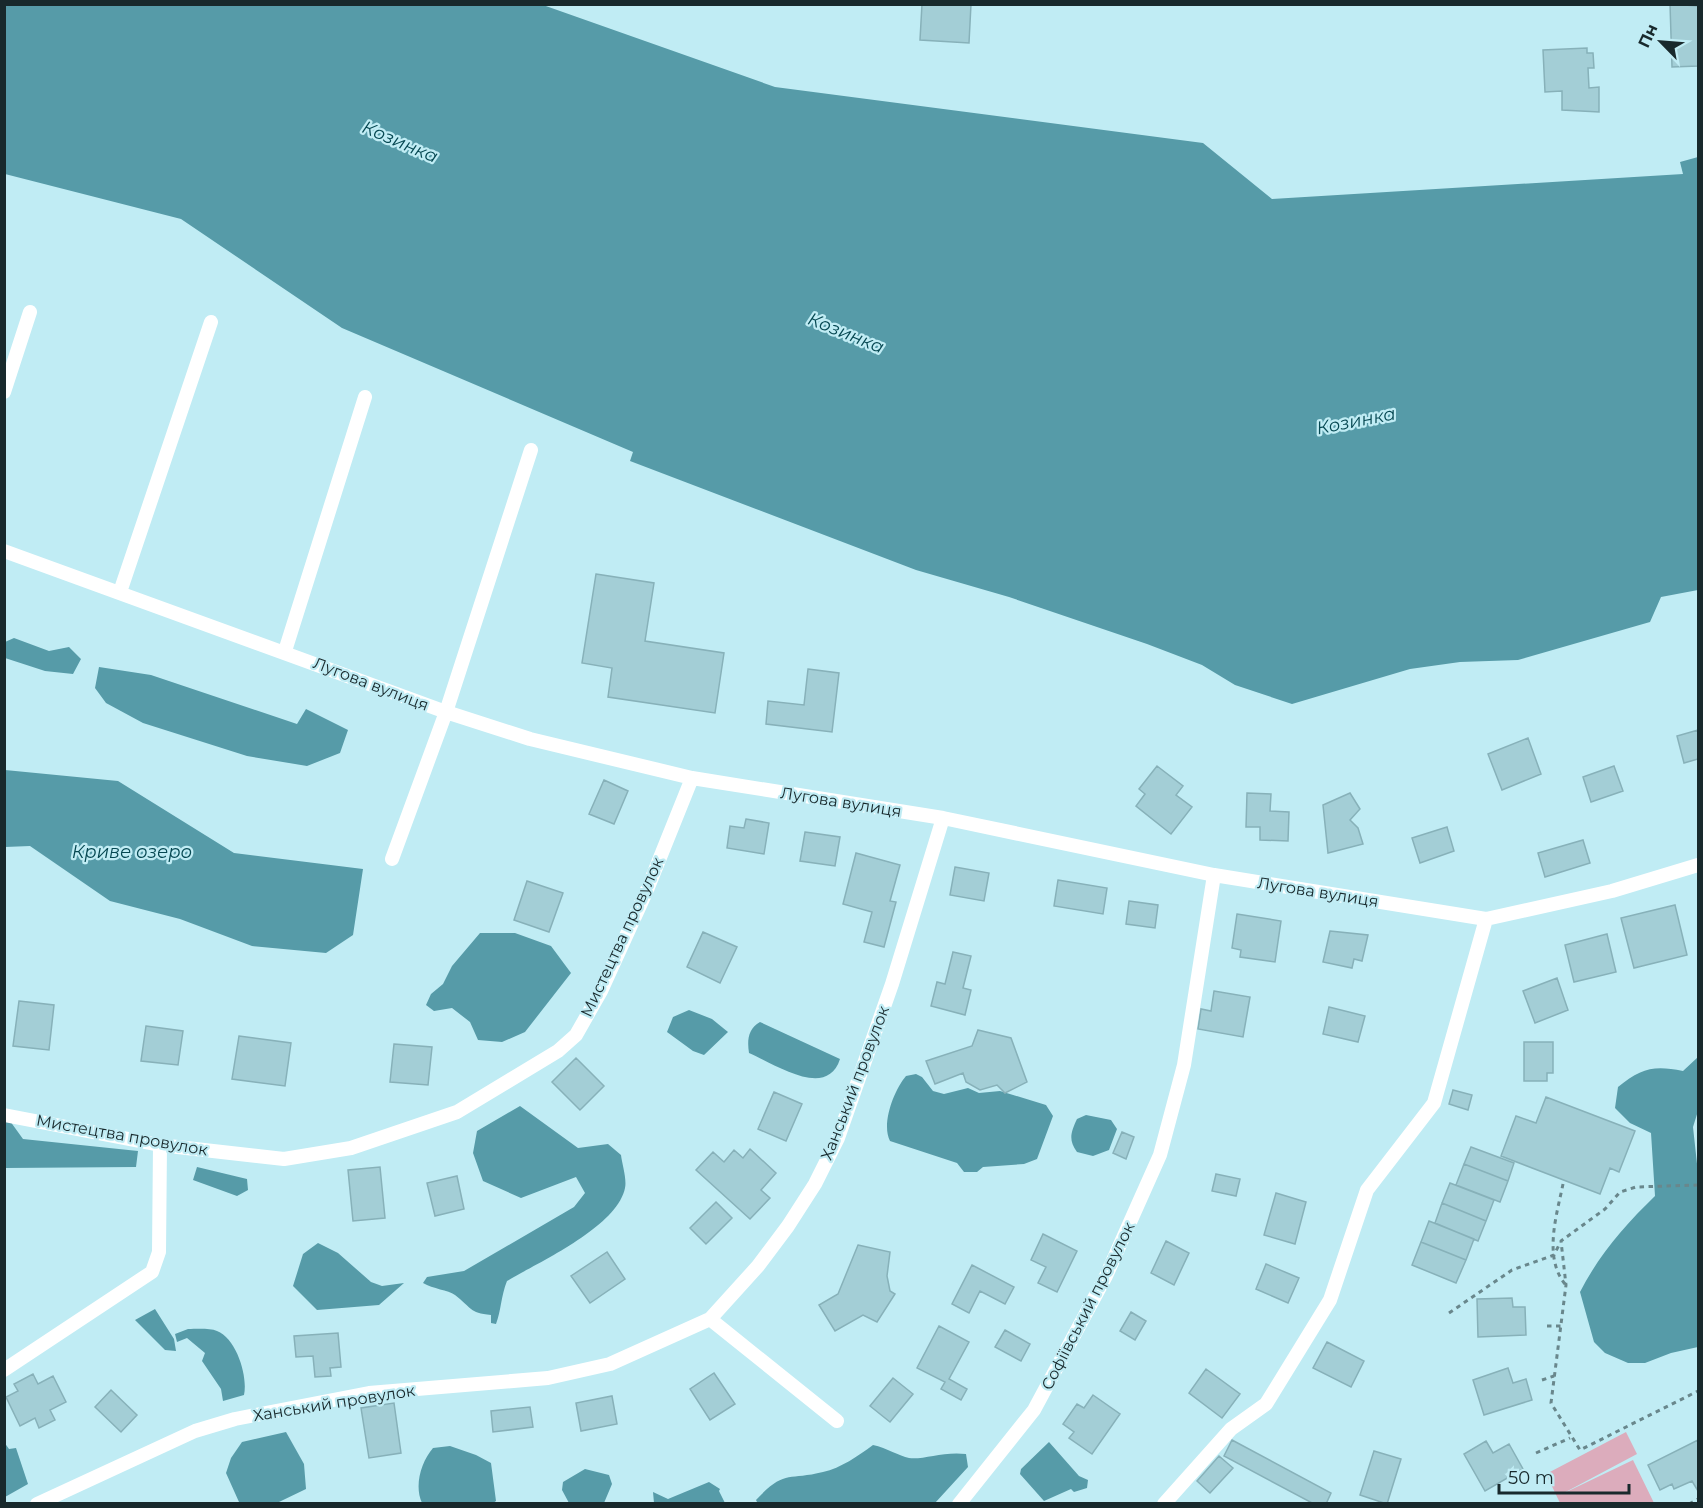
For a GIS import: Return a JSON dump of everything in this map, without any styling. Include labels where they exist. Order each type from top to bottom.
[{"type":"street","points":[[4,392],[30,312]]},
{"type":"street","points":[[120,592],[211,322]]},
{"type":"street","points":[[285,651],[365,397]]},
{"type":"street","points":[[392,859],[446,712],[531,450]]},
{"type":"street","name":"Лугова вулиця","points":[[4,551],[285,651],[446,712],[530,740],[692,778],[943,818],[1214,875],[1486,919],[1612,891],[1698,865]]},
{"type":"street","name":"Мистецтва провулок","points":[[4,1115],[160,1145],[285,1159],[351,1149],[457,1112],[558,1051],[576,1035],[601,991],[647,890],[692,778]]},
{"type":"street","name":"Ханський провулок","points":[[37,1503],[195,1431],[235,1419],[369,1394],[548,1378],[610,1364],[710,1319],[758,1266],[788,1226],[815,1184],[838,1138],[892,984],[943,818]]},
{"type":"street","name":"Софіївський провулок","points":[[960,1503],[1034,1410],[1106,1276],[1160,1155],[1184,1065],[1214,875]]},
{"type":"street","points":[[1164,1503],[1231,1429],[1266,1404],[1330,1300],[1367,1191],[1434,1103],[1486,919]]},
{"type":"street","points":[[4,1370],[152,1272],[159,1251],[160,1145]]},
{"type":"street","points":[[710,1319],[837,1420]]},
{"type":"path","points":[[1563,1184],[1553,1234],[1554,1255],[1559,1277],[1566,1285]]},
{"type":"path","points":[[1449,1313],[1512,1270],[1554,1255],[1561,1242],[1605,1209],[1620,1192],[1636,1187],[1698,1185]]},
{"type":"path","points":[[1561,1242],[1566,1285],[1551,1403],[1580,1450],[1698,1391]]},
{"type":"path","points":[[1548,1326],[1561,1326]]},
{"type":"path","points":[[1542,1380],[1554,1376]]},
{"type":"path","points":[[1536,1453],[1571,1437]]},
{"type":"path","points":[[1689,1503],[1698,1499]]},
{"type":"shaded area","points":[[1626,1432],[1637,1454],[1560,1495],[1633,1460],[1654,1503],[1560,1503],[1546,1474]]},
{"type":"water","name":"Козинка","points":[[4,5],[543,5],[775,87],[1203,143],[1272,199],[1683,174],[1680,162],[1698,157],[1698,590],[1661,597],[1650,622],[1518,660],[1460,662],[1410,669],[1292,704],[1235,685],[1202,665],[1147,644],[1009,597],[916,570],[630,461],[633,452],[342,328],[181,219],[5,174]]},
{"type":"water","points":[[14,638],[49,651],[69,647],[81,659],[73,674],[45,671],[5,658],[5,642]]},
{"type":"water","points":[[99,667],[151,675],[297,724],[306,709],[348,730],[340,753],[307,766],[247,756],[143,723],[106,703],[95,688]]},
{"type":"water","name":"Криве озеро","points":[[5,770],[118,781],[234,853],[363,869],[353,935],[326,953],[252,946],[180,919],[110,901],[30,846],[5,847]]},
{"type":"water","points":[[480,933],[515,933],[551,946],[571,973],[525,1032],[502,1042],[478,1040],[470,1022],[452,1008],[434,1011],[426,1005],[431,994],[443,984],[452,966]]},
{"type":"water","points":[[689,1010],[712,1019],[728,1032],[704,1055],[693,1051],[667,1032],[673,1017]]},
{"type":"water","points":[[760,1022],[840,1059],[833,1071],[824,1077],[799,1076],[786,1071],[749,1053],[749,1035]]},
{"type":"water","points":[[1698,1057],[1698,1111],[1693,1127],[1698,1173],[1698,1347],[1671,1353],[1645,1363],[1628,1363],[1605,1353],[1594,1342],[1580,1292],[1613,1241],[1655,1196],[1651,1133],[1630,1123],[1615,1108],[1618,1087],[1641,1072],[1656,1068],[1683,1071]]},
{"type":"water","points":[[916,1074],[922,1077],[933,1091],[944,1094],[968,1088],[979,1093],[1000,1091],[1046,1105],[1053,1116],[1037,1159],[1024,1164],[983,1167],[977,1172],[964,1172],[957,1163],[890,1141],[887,1126],[893,1098],[906,1076]]},
{"type":"water","points":[[520,1106],[578,1148],[608,1144],[621,1155],[625,1188],[619,1202],[593,1230],[507,1281],[496,1324],[491,1323],[491,1315],[474,1311],[452,1293],[423,1283],[427,1277],[464,1271],[574,1207],[585,1193],[576,1177],[521,1198],[483,1181],[473,1153],[477,1131]]},
{"type":"water","points":[[1086,1115],[1111,1120],[1117,1129],[1109,1150],[1093,1156],[1077,1152],[1071,1140],[1072,1132],[1077,1119]]},
{"type":"water","points":[[10,1121],[23,1139],[138,1151],[136,1167],[5,1168],[4,1122]]},
{"type":"water","points":[[197,1167],[247,1179],[248,1190],[237,1196],[193,1180]]},
{"type":"water","points":[[318,1243],[338,1253],[371,1282],[382,1286],[404,1283],[379,1305],[317,1310],[293,1286],[303,1254]]},
{"type":"water","points":[[155,1309],[174,1339],[176,1351],[165,1350],[135,1320]]},
{"type":"water","points":[[188,1329],[214,1330],[224,1335],[230,1342],[240,1359],[245,1387],[244,1395],[223,1401],[221,1389],[202,1361],[205,1353],[187,1338],[177,1342],[175,1334]]},
{"type":"water","points":[[286,1432],[304,1464],[306,1489],[279,1502],[239,1502],[226,1473],[231,1458],[242,1442]]},
{"type":"water","points":[[4,1442],[9,1449],[16,1448],[28,1484],[5,1497]]},
{"type":"water","points":[[1049,1442],[1079,1476],[1088,1480],[1087,1488],[1074,1492],[1071,1489],[1044,1501],[1020,1474],[1021,1469]]},
{"type":"water","points":[[873,1445],[909,1458],[966,1454],[968,1467],[935,1503],[758,1504],[756,1500],[780,1480],[836,1468]]},
{"type":"water","points":[[450,1446],[491,1463],[496,1501],[493,1503],[422,1503],[419,1482],[425,1460],[433,1448]]},
{"type":"water","points":[[585,1469],[609,1475],[612,1484],[604,1503],[569,1503],[562,1490],[563,1482]]},
{"type":"water","points":[[709,1482],[720,1489],[725,1503],[654,1503],[653,1492],[668,1499]]},
{"type":"building","points":[[922,4],[971,4],[969,43],[920,40]]},
{"type":"building","points":[[1670,4],[1698,6],[1698,66],[1672,67]]},
{"type":"building","points":[[1587,48],[1587,53],[1593,53],[1594,68],[1588,68],[1589,88],[1599,87],[1599,112],[1562,110],[1562,91],[1545,92],[1543,50]]},
{"type":"building","points":[[596,574],[654,583],[645,641],[724,653],[715,713],[608,697],[612,668],[582,663]]},
{"type":"building","points":[[808,669],[839,673],[832,732],[766,724],[768,701],[804,705]]},
{"type":"building","points":[[1698,730],[1698,759],[1684,763],[1677,736]]},
{"type":"building","points":[[1528,738],[1541,774],[1502,790],[1488,754]]},
{"type":"building","points":[[1157,766],[1183,786],[1176,795],[1192,807],[1171,834],[1136,806],[1145,794],[1139,789]]},
{"type":"building","points":[[1614,766],[1623,791],[1591,802],[1583,777]]},
{"type":"building","points":[[604,780],[628,791],[614,824],[589,814]]},
{"type":"building","points":[[1247,793],[1271,794],[1270,811],[1289,812],[1288,841],[1260,840],[1260,827],[1246,827]]},
{"type":"building","points":[[1350,793],[1360,809],[1350,820],[1358,828],[1363,844],[1328,853],[1323,805]]},
{"type":"building","points":[[746,819],[769,823],[764,854],[727,848],[730,826],[744,828]]},
{"type":"building","points":[[1447,827],[1454,851],[1420,863],[1412,838]]},
{"type":"building","points":[[805,832],[840,837],[835,866],[800,861]]},
{"type":"building","points":[[1583,840],[1590,863],[1545,877],[1538,853]]},
{"type":"building","points":[[856,853],[900,865],[890,901],[896,902],[884,947],[864,942],[872,912],[843,904]]},
{"type":"building","points":[[955,867],[989,873],[984,901],[950,895]]},
{"type":"building","points":[[1058,880],[1107,888],[1103,914],[1054,906]]},
{"type":"building","points":[[527,881],[563,893],[549,932],[514,920]]},
{"type":"building","points":[[1129,901],[1158,905],[1155,928],[1126,924]]},
{"type":"building","points":[[1675,905],[1687,955],[1634,968],[1621,918]]},
{"type":"building","points":[[1237,914],[1281,921],[1275,962],[1240,957],[1241,950],[1232,948]]},
{"type":"building","points":[[1330,931],[1368,935],[1362,961],[1354,959],[1352,968],[1323,962]]},
{"type":"building","points":[[703,932],[737,947],[720,983],[687,967]]},
{"type":"building","points":[[1607,934],[1616,972],[1574,982],[1565,945]]},
{"type":"building","points":[[953,952],[971,956],[963,988],[971,990],[965,1015],[931,1006],[937,982],[945,984]]},
{"type":"building","points":[[1557,978],[1568,1010],[1535,1023],[1523,991]]},
{"type":"building","points":[[1214,991],[1250,997],[1243,1037],[1198,1029],[1201,1009],[1211,1011]]},
{"type":"building","points":[[19,1001],[54,1005],[49,1050],[13,1046]]},
{"type":"building","points":[[1329,1007],[1365,1016],[1358,1042],[1323,1034]]},
{"type":"building","points":[[146,1026],[183,1031],[178,1065],[141,1061]]},
{"type":"building","points":[[978,1030],[1011,1038],[1027,1082],[1005,1093],[997,1085],[980,1090],[966,1082],[963,1073],[935,1084],[926,1061],[972,1046]]},
{"type":"building","points":[[239,1036],[291,1043],[285,1086],[232,1079]]},
{"type":"building","points":[[1524,1042],[1553,1042],[1553,1073],[1547,1073],[1547,1081],[1524,1081]]},
{"type":"building","points":[[394,1044],[432,1047],[428,1085],[390,1082]]},
{"type":"building","points":[[576,1058],[604,1086],[580,1110],[552,1082]]},
{"type":"building","points":[[1453,1090],[1472,1095],[1468,1110],[1449,1104]]},
{"type":"building","points":[[774,1092],[802,1104],[786,1141],[758,1129]]},
{"type":"building","points":[[1546,1097],[1635,1131],[1619,1172],[1610,1168],[1600,1194],[1501,1156],[1516,1116],[1536,1123]]},
{"type":"building","points":[[1122,1132],[1134,1137],[1126,1159],[1113,1153]]},
{"type":"building","points":[[1471,1147],[1514,1163],[1508,1181],[1464,1164]]},
{"type":"building","points":[[750,1149],[776,1173],[761,1190],[770,1198],[750,1219],[696,1170],[713,1152],[724,1162],[734,1150],[743,1158]]},
{"type":"building","points":[[1464,1164],[1508,1181],[1500,1202],[1456,1185]]},
{"type":"building","points":[[380,1167],[385,1218],[353,1221],[348,1170]]},
{"type":"building","points":[[1216,1174],[1240,1179],[1236,1196],[1212,1191]]},
{"type":"building","points":[[457,1176],[464,1209],[435,1216],[427,1183]]},
{"type":"building","points":[[1450,1183],[1494,1200],[1486,1221],[1442,1203]]},
{"type":"building","points":[[1276,1193],[1306,1202],[1295,1244],[1264,1235]]},
{"type":"building","points":[[716,1202],[732,1218],[706,1244],[690,1228]]},
{"type":"building","points":[[1442,1203],[1486,1221],[1478,1241],[1435,1223]]},
{"type":"building","points":[[1429,1221],[1474,1239],[1466,1260],[1421,1242]]},
{"type":"building","points":[[1043,1234],[1077,1251],[1057,1292],[1038,1283],[1046,1267],[1031,1260]]},
{"type":"building","points":[[1166,1241],[1189,1253],[1174,1285],[1151,1273]]},
{"type":"building","points":[[1421,1242],[1466,1260],[1456,1283],[1412,1265]]},
{"type":"building","points":[[858,1245],[890,1252],[887,1276],[890,1291],[895,1294],[877,1322],[863,1315],[835,1331],[819,1305],[838,1294]]},
{"type":"building","points":[[607,1252],[625,1279],[590,1303],[571,1276]]},
{"type":"building","points":[[1266,1264],[1299,1278],[1288,1303],[1256,1289]]},
{"type":"building","points":[[972,1265],[1014,1287],[1005,1304],[980,1291],[969,1313],[952,1304]]},
{"type":"building","points":[[1512,1298],[1513,1307],[1525,1307],[1526,1335],[1478,1337],[1477,1299]]},
{"type":"building","points":[[1131,1312],[1146,1321],[1135,1340],[1120,1331]]},
{"type":"building","points":[[939,1326],[969,1342],[949,1379],[967,1389],[961,1400],[941,1389],[945,1382],[917,1368]]},
{"type":"building","points":[[1005,1330],[1030,1344],[1021,1361],[995,1347]]},
{"type":"building","points":[[338,1333],[341,1367],[330,1368],[331,1376],[315,1377],[313,1356],[296,1357],[294,1336]]},
{"type":"building","points":[[1327,1342],[1364,1361],[1351,1387],[1313,1368]]},
{"type":"building","points":[[1508,1368],[1513,1383],[1526,1379],[1532,1400],[1484,1415],[1473,1380]]},
{"type":"building","points":[[1206,1369],[1240,1394],[1222,1418],[1189,1393]]},
{"type":"building","points":[[714,1373],[735,1404],[710,1420],[690,1389]]},
{"type":"building","points":[[33,1374],[38,1384],[53,1376],[66,1402],[50,1410],[55,1420],[39,1428],[35,1418],[20,1426],[6,1397],[18,1391],[14,1384]]},
{"type":"building","points":[[893,1378],[913,1394],[890,1422],[870,1406]]},
{"type":"building","points":[[111,1390],[137,1415],[121,1432],[95,1407]]},
{"type":"building","points":[[1093,1395],[1120,1414],[1092,1454],[1069,1438],[1074,1432],[1063,1424],[1077,1404],[1084,1408]]},
{"type":"building","points":[[612,1396],[617,1424],[581,1431],[576,1403]]},
{"type":"building","points":[[394,1403],[401,1453],[369,1458],[361,1408]]},
{"type":"building","points":[[530,1407],[533,1427],[493,1432],[491,1411]]},
{"type":"building","points":[[1232,1440],[1331,1493],[1326,1504],[1314,1504],[1224,1456]]},
{"type":"building","points":[[1698,1440],[1698,1491],[1692,1481],[1674,1489],[1672,1484],[1660,1490],[1648,1465]]},
{"type":"building","points":[[1486,1441],[1493,1453],[1509,1444],[1523,1469],[1485,1491],[1464,1454]]},
{"type":"building","points":[[1374,1451],[1401,1459],[1387,1504],[1360,1495]]},
{"type":"building","points":[[1219,1456],[1233,1468],[1210,1493],[1197,1481]]}]
